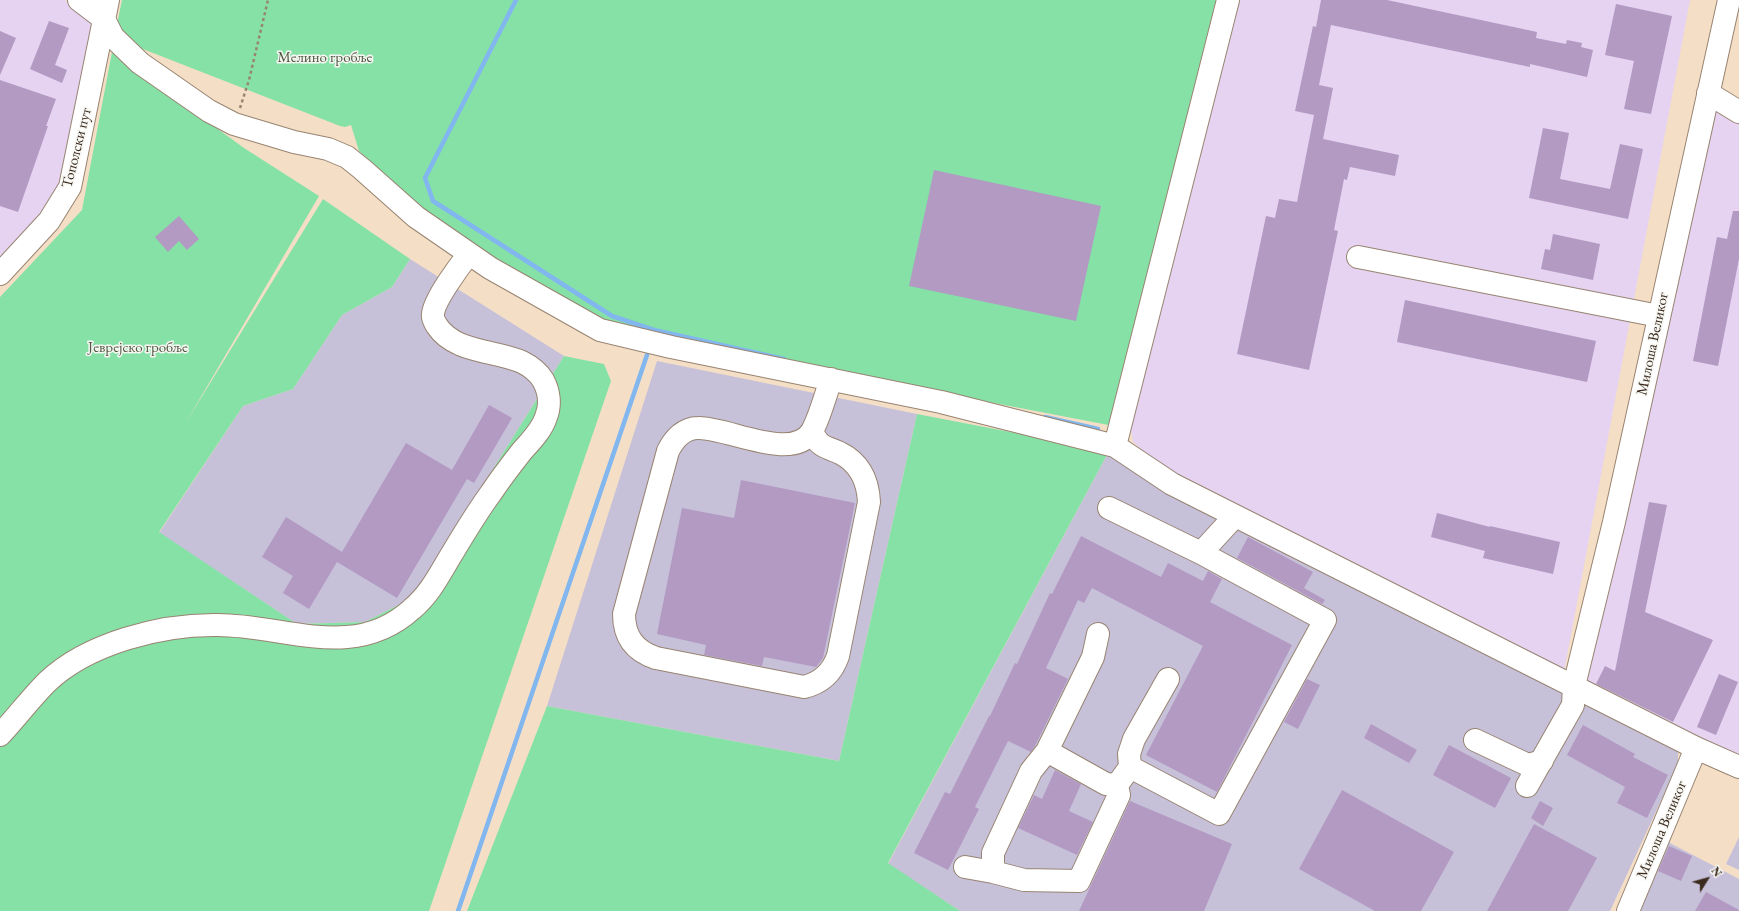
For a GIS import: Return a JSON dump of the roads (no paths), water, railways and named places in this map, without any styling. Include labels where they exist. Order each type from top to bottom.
[{"type":"street","points":[[79,0],[106,10],[113,37],[140,63],[209,111],[234,124],[294,142],[328,149],[347,157],[416,217],[469,254],[490,268],[600,330],[650,343],[941,402],[1115,446],[1172,484],[1696,748],[1739,767]]},
{"type":"street","points":[[1115,446],[1228,0]]},
{"type":"street","name":"Милоша Великог","points":[[1527,786],[1573,705],[1574,686],[1614,522],[1729,0]]},
{"type":"street","name":"Тополски пут","points":[[0,274],[49,221],[70,187],[106,10]]},
{"type":"street","points":[[1708,93],[1739,112]]},
{"type":"street","points":[[0,735],[47,682],[63,670],[97,651],[135,637],[175,628],[218,624],[262,628],[310,637],[340,638],[368,633],[393,625],[414,608],[434,585],[471,522],[509,468],[542,426],[548,412],[549,404],[547,389],[538,374],[532,368],[516,360],[453,342],[443,334],[434,321],[433,313],[439,299],[451,278],[469,254]]},
{"type":"street","points":[[1358,257],[1659,316]]},
{"type":"street","points":[[812,432],[817,442],[825,448],[839,452],[853,462],[863,476],[869,493],[869,502],[838,656],[831,670],[819,682],[804,687],[656,658],[649,656],[636,648],[627,633],[624,624],[624,614],[668,451],[672,444],[683,432],[699,428],[784,446],[801,441],[812,432],[831,379]]},
{"type":"street","points":[[1109,508],[1201,553],[1325,620],[1219,814],[1130,767]]},
{"type":"street","points":[[1201,553],[1235,516]]},
{"type":"street","points":[[994,872],[993,853],[1031,771],[1047,751],[1092,657],[1098,634]]},
{"type":"street","points":[[965,867],[994,872],[1024,880],[1079,881],[1119,796],[1117,785],[1130,767],[1130,754],[1134,739],[1168,679]]},
{"type":"street","points":[[1475,740],[1528,765],[1542,761]]},
{"type":"street","name":"Милоша Великог","points":[[1628,911],[1696,748]]},
{"type":"street","points":[[1047,751],[1106,784],[1117,785]]},
{"type":"waterway","points":[[516,0],[425,178],[433,201],[612,316],[654,330],[653,333]]},
{"type":"waterway","points":[[654,330],[784,359]]},
{"type":"waterway","points":[[458,911],[647,355]]},
{"type":"waterway","points":[[1045,417],[1098,429]]},
{"type":"park label","name":"Мелино гробље","points":[[325,58]]},
{"type":"park label","name":"Јеврејско гробље","points":[[138,348]]}]
